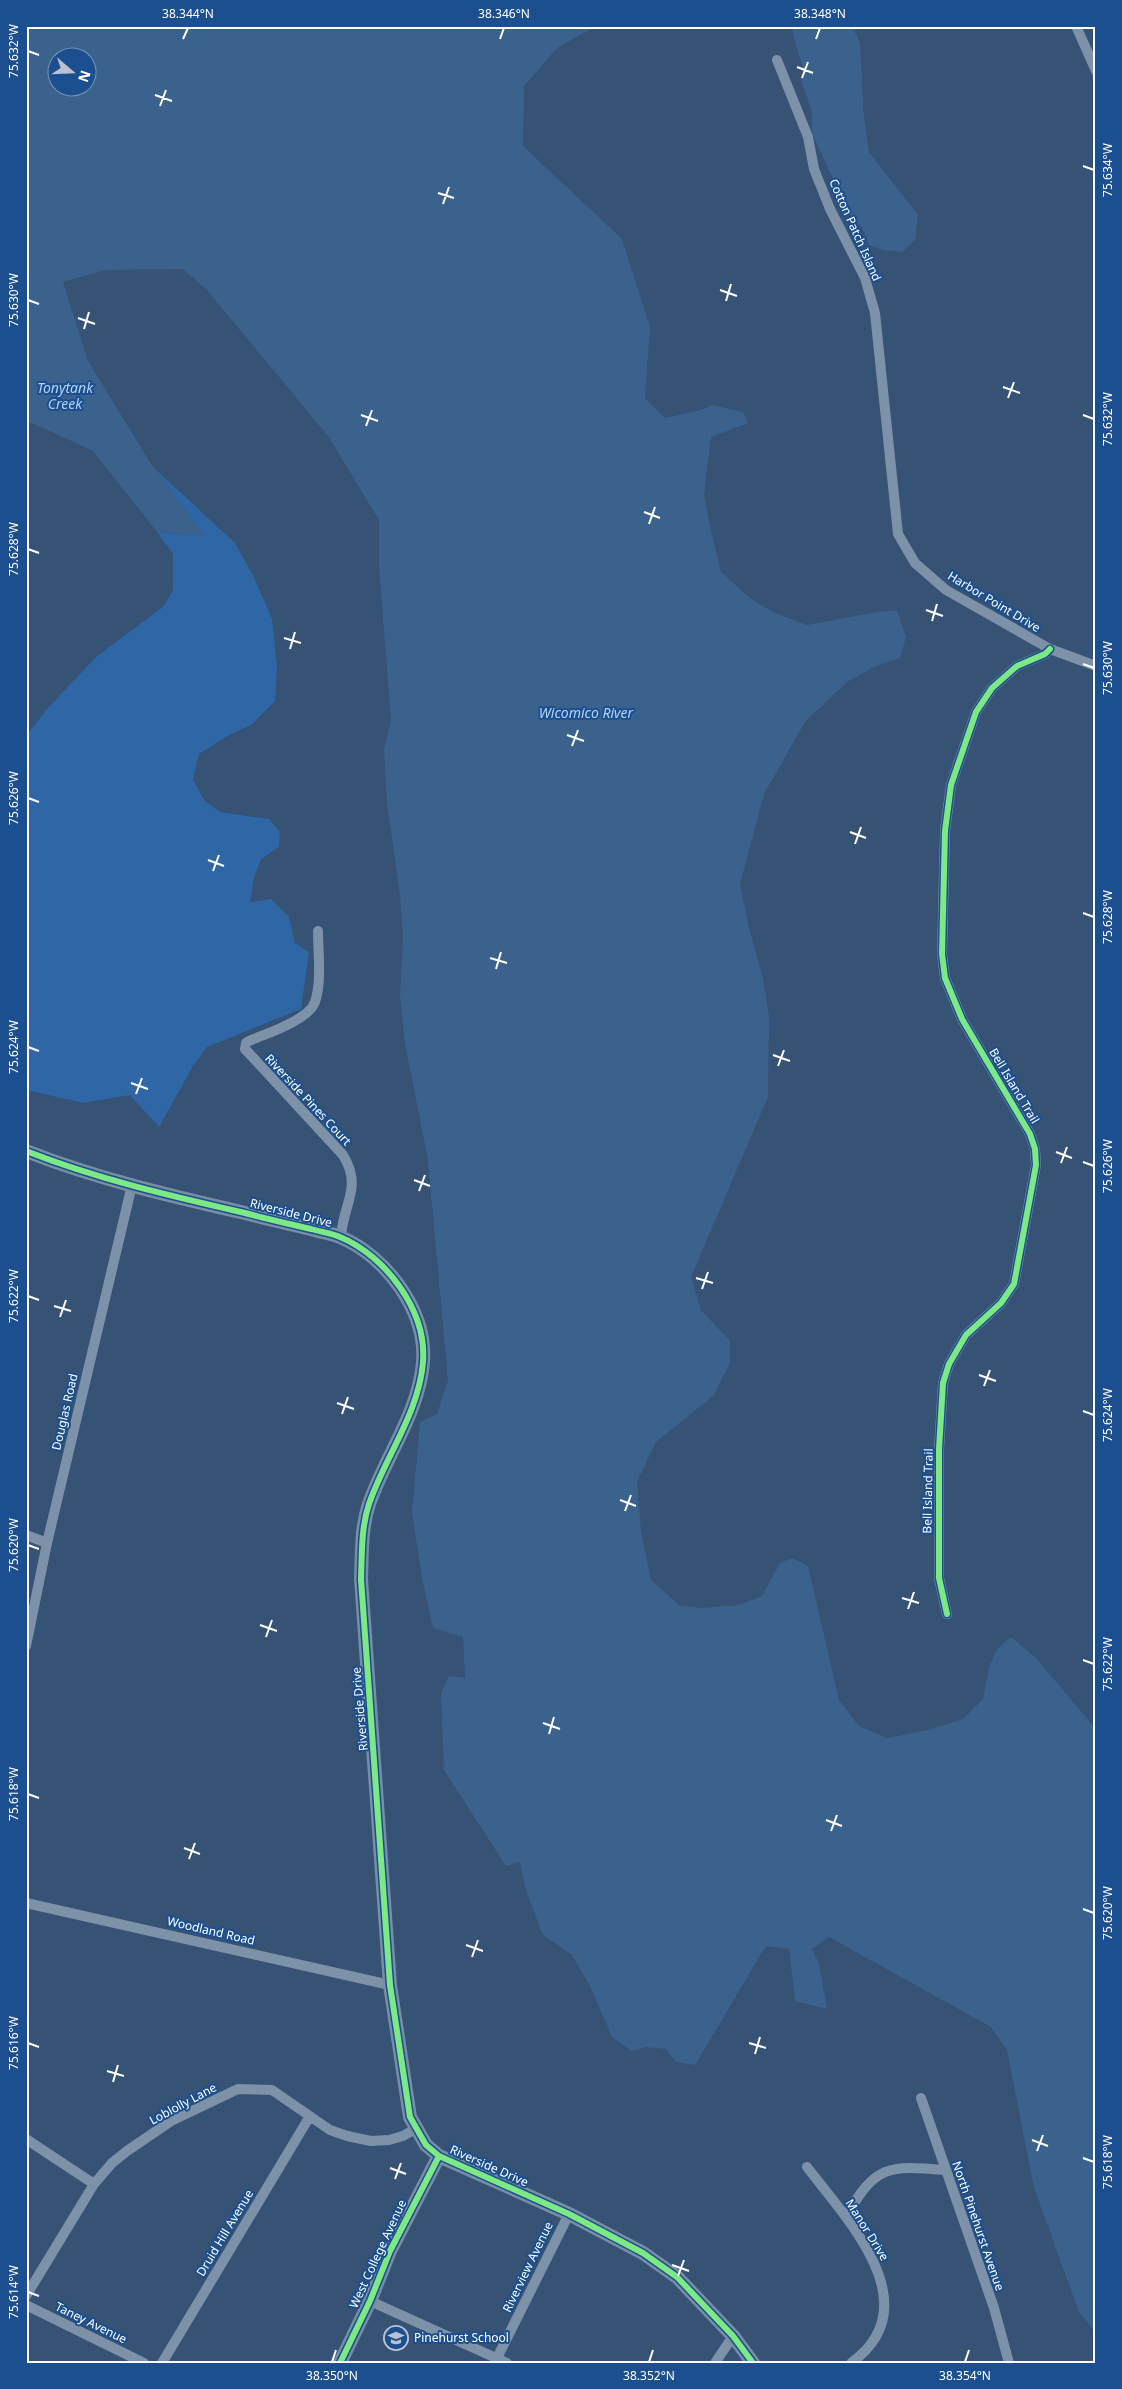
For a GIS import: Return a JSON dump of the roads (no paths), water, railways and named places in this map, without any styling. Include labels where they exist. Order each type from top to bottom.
[{"type":"street","points":[[1076,26],[1096,71]]},
{"type":"street","name":"Cotton Patch Island","points":[[778,60],[808,137],[814,170],[830,209],[865,278],[875,314],[898,534]]},
{"type":"street","name":"Harbor Point Drive","points":[[898,534],[915,563],[946,590],[1050,649],[1096,666]]},
{"type":"street","name":"Bell Island Trail","points":[[947,1614],[938,1578],[939,1449],[943,1383],[949,1364],[966,1335],[1001,1303],[1014,1284],[1036,1165],[1035,1149],[1030,1134],[962,1019],[945,978],[942,954],[945,831],[951,785],[976,712],[992,688],[1017,666],[1045,654],[1050,649]]},
{"type":"street","name":"Riverside Pines Court","points":[[318,931],[318,972],[315,1003],[302,1017],[249,1041],[245,1046],[246,1052],[343,1155],[350,1167],[353,1180],[341,1237]]},
{"type":"street","name":"Riverside Drive","points":[[26,1151],[88,1174],[341,1237],[383,1267],[401,1287],[413,1307],[423,1349],[420,1380],[406,1421],[369,1505],[362,1537],[361,1579],[381,1834],[390,1984],[410,2117],[415,2129],[426,2145],[438,2156],[569,2214],[643,2253],[677,2277],[733,2336],[753,2363]]},
{"type":"street","name":"Douglas Road","points":[[26,1646],[47,1543],[132,1185]]},
{"type":"street","points":[[26,1535],[47,1543]]},
{"type":"street","name":"Woodland Road","points":[[26,1902],[390,1984]]},
{"type":"street","name":"Loblolly Lane","points":[[26,2296],[94,2184],[127,2150],[172,2122],[238,2089],[272,2090],[330,2130],[371,2141],[403,2136],[415,2129]]},
{"type":"street","name":"North Pinehurst Avenue","points":[[921,2098],[994,2308],[1009,2363]]},
{"type":"street","name":"Druid Hill Avenue","points":[[162,2363],[310,2116]]},
{"type":"street","points":[[26,2139],[94,2184]]},
{"type":"street","name":"West College Avenue","points":[[340,2363],[370,2301],[390,2251],[438,2156]]},
{"type":"street","points":[[846,2217],[860,2192],[885,2170],[907,2166],[945,2170]]},
{"type":"street","name":"Manor Drive","points":[[807,2167],[846,2217],[874,2262],[885,2295],[880,2327],[872,2341],[851,2363]]},
{"type":"street","name":"Riverview Avenue","points":[[497,2358],[569,2214]]},
{"type":"street","points":[[370,2301],[507,2363]]},
{"type":"street","name":"Taney Avenue","points":[[26,2306],[144,2363]]},
{"type":"street","points":[[715,2363],[733,2336]]},
{"type":"water","name":"Wicomico River","points":[[26,26],[596,26],[557,48],[524,86],[523,146],[622,239],[650,327],[645,398],[665,418],[713,405],[743,412],[748,423],[711,437],[704,496],[721,572],[751,599],[775,613],[807,625],[897,610],[906,637],[900,658],[876,666],[847,682],[805,722],[764,794],[740,884],[749,928],[763,978],[769,1016],[768,1097],[691,1277],[701,1310],[730,1341],[730,1363],[713,1396],[656,1442],[637,1482],[641,1531],[651,1580],[680,1606],[702,1608],[739,1605],[762,1596],[780,1563],[792,1558],[808,1566],[839,1700],[859,1726],[887,1738],[928,1730],[963,1719],[983,1699],[989,1667],[997,1649],[1011,1637],[1036,1658],[1096,1729],[1096,2333],[1079,2312],[1034,2188],[1007,2050],[991,2027],[829,1937],[812,1949],[819,1963],[827,2009],[795,2001],[789,1949],[766,1946],[695,2065],[676,2062],[666,2049],[645,2047],[632,2051],[612,2037],[590,1986],[572,1955],[543,1935],[526,1891],[520,1862],[506,1866],[444,1770],[441,1694],[449,1676],[465,1678],[463,1637],[433,1628],[422,1578],[412,1512],[420,1422],[437,1414],[448,1380],[428,1160],[405,1044],[400,997],[403,934],[400,895],[387,803],[384,749],[391,720],[379,566],[379,520],[328,436],[206,289],[183,269],[105,270],[63,282],[88,361],[153,467],[205,536],[157,532],[93,451],[32,423],[26,423]]},
{"type":"water","points":[[793,26],[852,26],[860,43],[864,118],[869,152],[918,215],[915,240],[902,252],[883,250],[869,245],[862,227],[849,214],[812,133],[812,111],[801,81],[803,69],[793,35]]},
{"type":"place","name":"Pinehurst School","points":[[396,2338]]},
{"type":"water label","name":"Tonytank Creek","points":[[65,396]]}]
